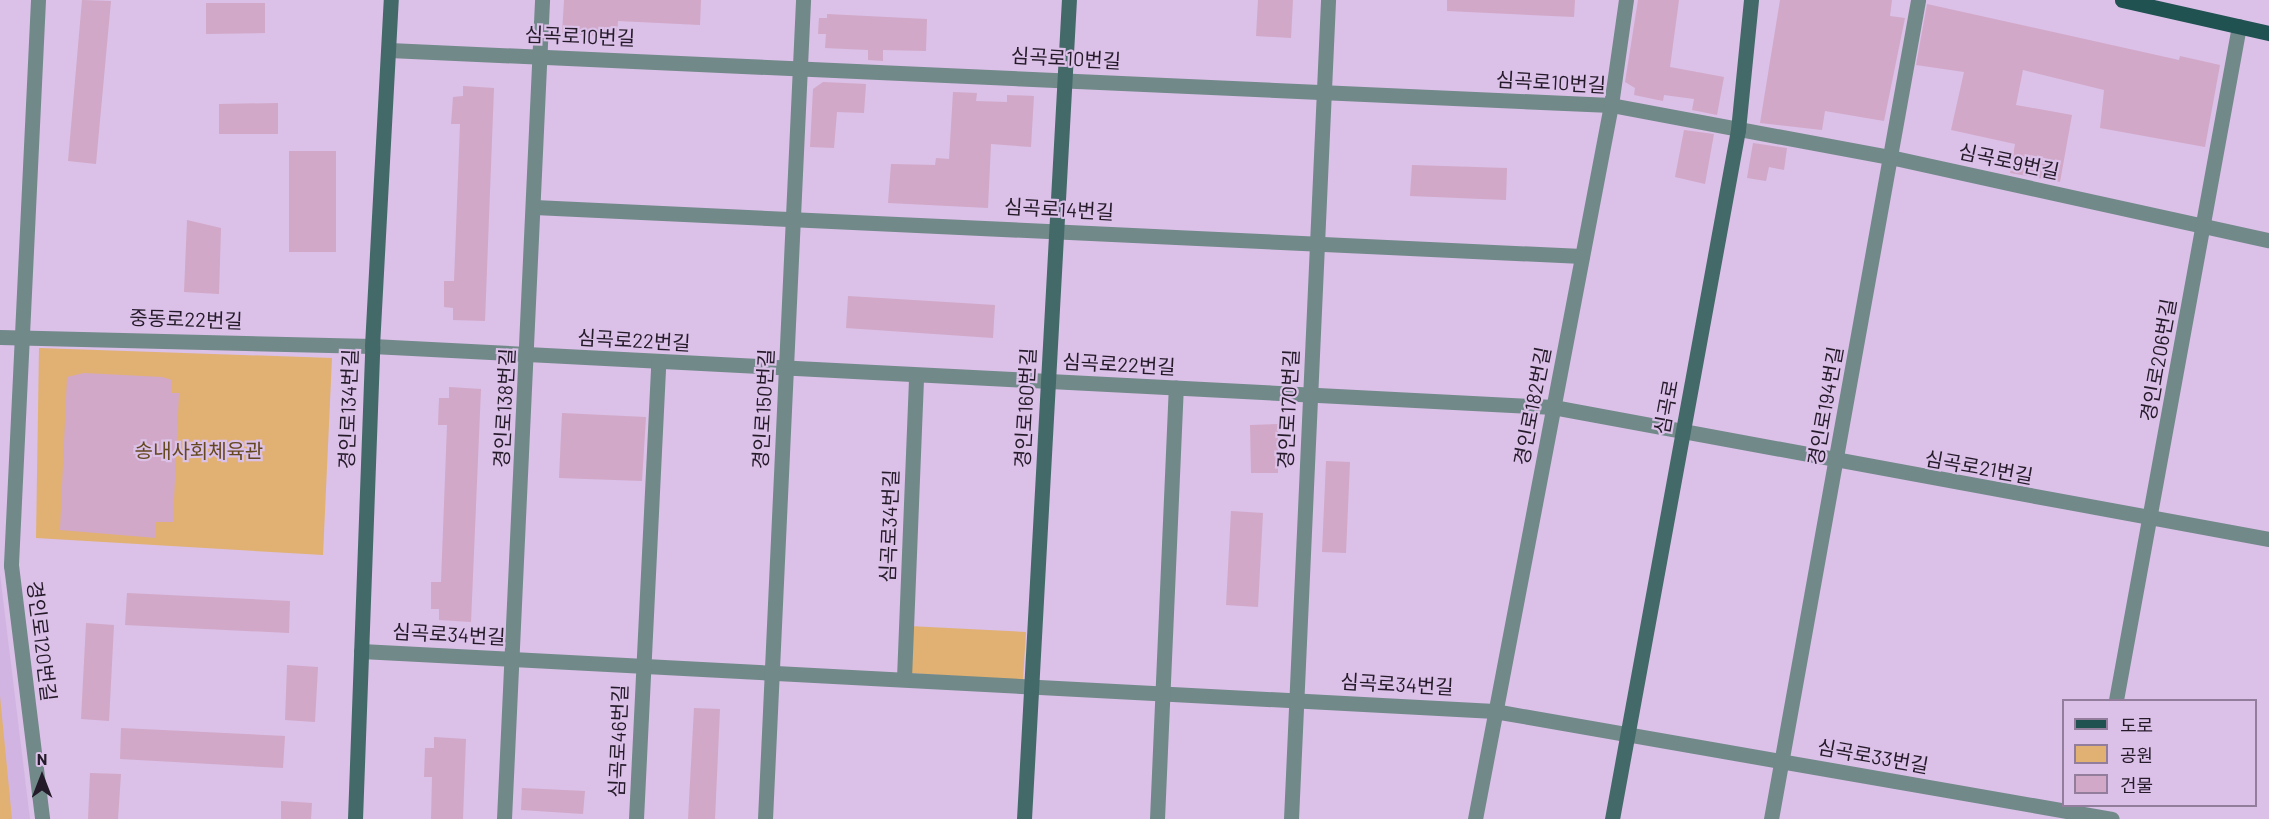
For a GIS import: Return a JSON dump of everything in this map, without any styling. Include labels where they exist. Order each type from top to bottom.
[{"type":"main road","points":[[2122,0],[2269,33]]},
{"type":"street","name":"경인로120번길","points":[[38,0],[11,564],[42,819]]},
{"type":"street","name":"경인로134번길","points":[[355,819],[372,346],[391,0]]},
{"type":"street","name":"경인로138번길","points":[[504,819],[510,659],[528,355],[542,0]]},
{"type":"street","name":"경인로150번길","points":[[765,819],[803,0]]},
{"type":"street","name":"경인로160번길","points":[[1024,819],[1069,0]]},
{"type":"street","name":"경인로170번길","points":[[1291,819],[1328,0]]},
{"type":"street","name":"경인로182번길","points":[[1475,819],[1611,105],[1626,0]]},
{"type":"street","name":"심곡로","points":[[1612,819],[1738,130],[1751,0]]},
{"type":"street","name":"경인로194번길","points":[[1771,819],[1918,0]]},
{"type":"street","name":"경인로206번길","points":[[2116,699],[2239,26]]},
{"type":"street","name":"심곡로10번길","points":[[389,50],[800,66],[1611,105],[1738,130]]},
{"type":"street","name":"심곡로9번길","points":[[1738,130],[1890,157],[2269,240]]},
{"type":"street","name":"심곡로14번길","points":[[534,207],[1582,256]]},
{"type":"street","name":"중동로22번길","points":[[0,337],[22,334],[372,346]]},
{"type":"street","name":"심곡로22번길","points":[[372,346],[1553,407],[1683,431]]},
{"type":"street","points":[[642,665],[658,362]]},
{"type":"street","name":"심곡로34번길","points":[[904,678],[916,375]]},
{"type":"street","points":[[1157,819],[1176,387]]},
{"type":"street","name":"심곡로21번길","points":[[1683,431],[1836,463],[2269,539]]},
{"type":"street","name":"심곡로34번길","points":[[361,651],[1494,711],[1628,732]]},
{"type":"street","name":"심곡로46번길","points":[[636,819],[642,665]]},
{"type":"street","name":"심곡로33번길","points":[[1628,732],[1782,761],[2095,813],[2112,819]]},
{"type":"shaded area","points":[[0,574],[30,819],[0,819]]},
{"type":"green space","name":"송내사회체육관","points":[[39,348],[332,358],[323,555],[36,538]]},
{"type":"green space","points":[[909,626],[1026,632],[1023,680],[908,673]]},
{"type":"green space","points":[[0,696],[12,819],[0,819]]},
{"type":"building","points":[[82,0],[111,1],[96,164],[68,161]]},
{"type":"building","points":[[564,0],[701,0],[700,25],[618,21],[617,37],[562,34]]},
{"type":"building","points":[[1258,0],[1293,0],[1291,38],[1256,36]]},
{"type":"building","points":[[1447,0],[1575,0],[1574,17],[1447,11]]},
{"type":"building","points":[[1638,0],[1679,0],[1670,67],[1724,77],[1717,115],[1692,110],[1694,99],[1664,95],[1663,101],[1634,95],[1635,88],[1625,82]]},
{"type":"building","points":[[1780,0],[1892,0],[1890,16],[1905,18],[1884,121],[1825,111],[1822,130],[1760,123]]},
{"type":"building","points":[[206,3],[265,3],[265,33],[206,34]]},
{"type":"building","points":[[1927,4],[2179,60],[2180,56],[2220,65],[2205,147],[2100,128],[2104,90],[2023,70],[2016,105],[2072,115],[2060,182],[2010,173],[2015,144],[1951,130],[1964,72],[1916,65]]},
{"type":"building","points":[[827,14],[927,19],[926,51],[883,50],[883,61],[868,60],[868,50],[825,48],[826,34],[818,34],[819,18],[827,18]]},
{"type":"building","points":[[823,82],[866,84],[864,113],[837,112],[834,148],[810,147],[813,89]]},
{"type":"building","points":[[463,86],[494,88],[485,321],[453,320],[453,308],[444,307],[444,281],[454,281],[460,124],[451,124],[453,97],[463,96]]},
{"type":"building","points":[[953,92],[977,93],[976,101],[1007,102],[1007,95],[1034,96],[1031,147],[991,144],[988,208],[888,203],[891,164],[935,165],[936,158],[949,159]]},
{"type":"building","points":[[278,103],[278,134],[219,134],[219,104]]},
{"type":"building","points":[[1684,130],[1714,134],[1705,184],[1675,177]]},
{"type":"building","points":[[1753,143],[1787,148],[1784,170],[1769,167],[1766,181],[1747,178]]},
{"type":"building","points":[[289,151],[336,151],[336,252],[289,252]]},
{"type":"building","points":[[1412,165],[1507,168],[1506,200],[1410,196]]},
{"type":"building","points":[[187,220],[221,228],[219,294],[184,292]]},
{"type":"building","points":[[848,296],[995,305],[993,338],[846,328]]},
{"type":"building","points":[[84,373],[162,377],[172,380],[172,393],[179,393],[173,522],[156,522],[156,538],[60,530],[67,377]]},
{"type":"building","points":[[449,387],[481,389],[471,622],[439,620],[439,609],[431,609],[431,582],[441,582],[447,425],[438,425],[439,398],[449,398]]},
{"type":"building","points":[[562,413],[646,417],[642,481],[559,478]]},
{"type":"building","points":[[1278,424],[1278,473],[1251,473],[1250,425]]},
{"type":"building","points":[[1326,461],[1350,462],[1346,553],[1322,552]]},
{"type":"building","points":[[1231,511],[1263,513],[1258,607],[1226,605]]},
{"type":"building","points":[[127,593],[290,601],[289,633],[125,625]]},
{"type":"building","points":[[86,623],[114,625],[109,721],[81,719]]},
{"type":"building","points":[[287,665],[318,667],[315,722],[285,720]]},
{"type":"building","points":[[694,708],[720,709],[715,819],[688,819]]},
{"type":"building","points":[[121,728],[285,736],[283,768],[120,759]]},
{"type":"building","points":[[434,737],[466,739],[463,819],[431,819],[432,777],[424,777],[425,748],[434,748]]},
{"type":"building","points":[[90,773],[121,774],[118,819],[88,819]]},
{"type":"building","points":[[522,788],[585,791],[583,814],[521,810]]},
{"type":"building","points":[[281,801],[312,803],[311,819],[281,819]]}]
